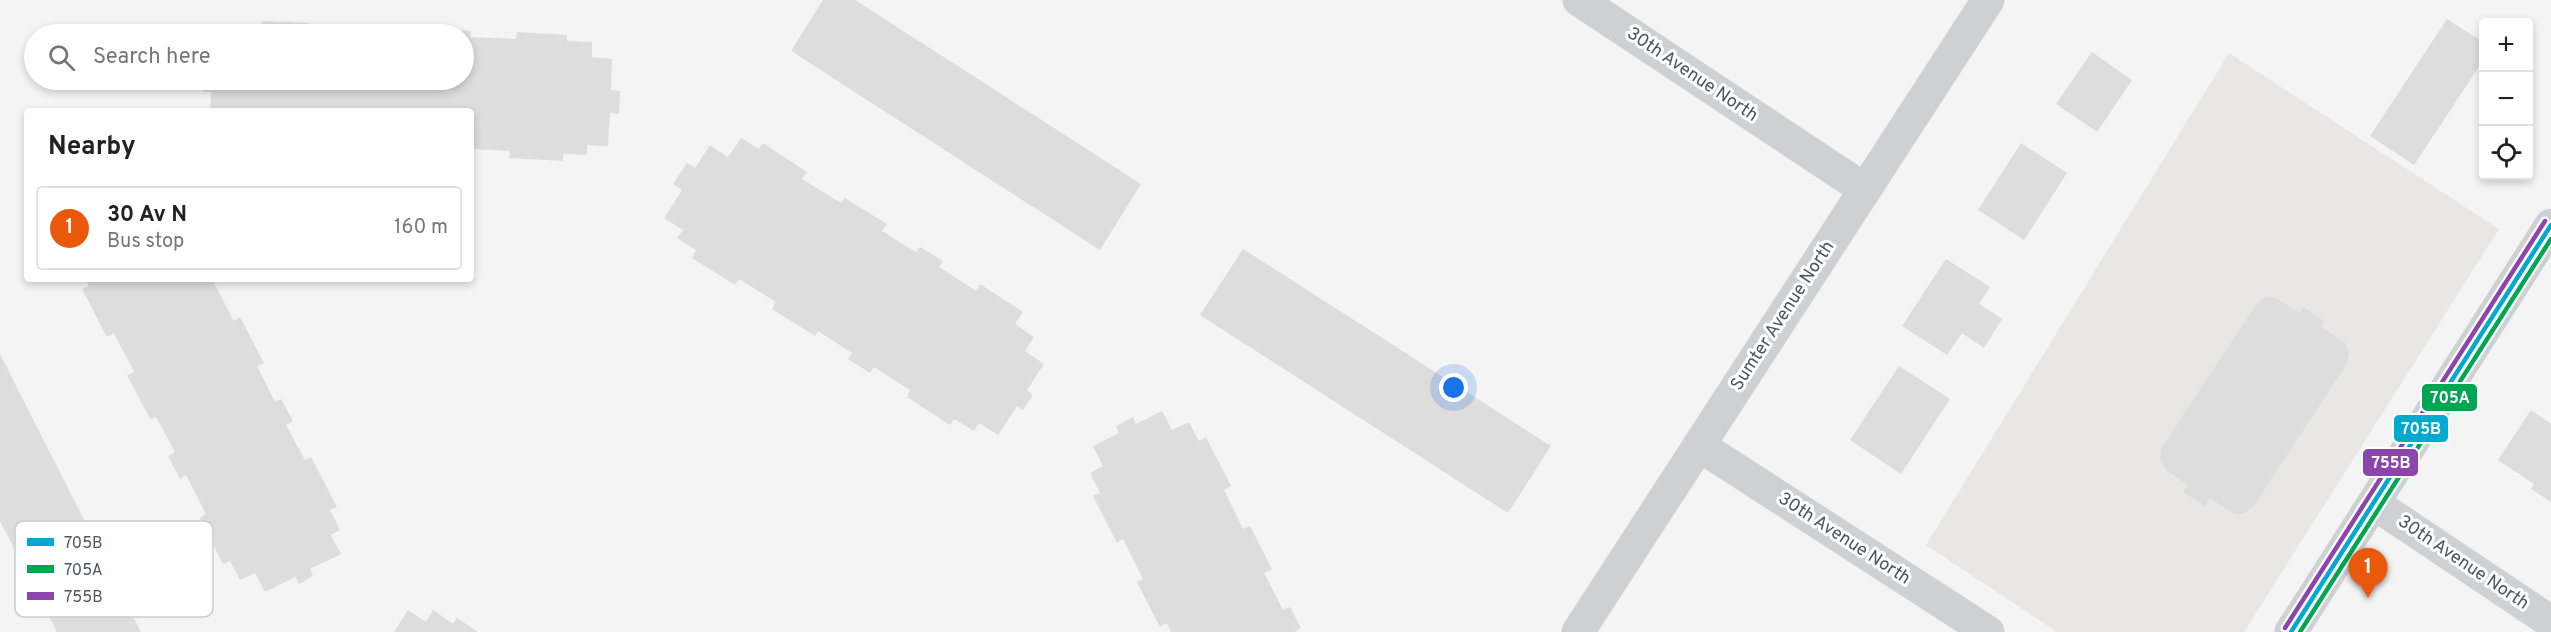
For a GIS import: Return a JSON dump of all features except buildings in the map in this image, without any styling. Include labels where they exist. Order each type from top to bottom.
[{"type":"main road","points":[[2291,632],[2375,504],[2551,225]]},
{"type":"street","name":"30th Avenue North","points":[[1579,0],[1864,189]]},
{"type":"street","name":"Sumter Avenue North","points":[[1578,632],[1988,0]]},
{"type":"street","name":"30th Avenue North","points":[[1700,446],[1988,632]]},
{"type":"street","name":"30th Avenue North","points":[[2375,504],[2551,622]]},
{"type":"shaded area","points":[[2229,53],[2499,229],[2244,632],[2057,632],[1926,545]]},
{"type":"transit line","name":"755B","points":[[2285,628],[2545,221]]},
{"type":"transit line","name":"705B","points":[[2291,632],[2551,225]]},
{"type":"transit line","name":"705A","points":[[2300,632],[2551,239]]},
{"type":"place","name":"30 Av N","points":[[2368,598]]}]
